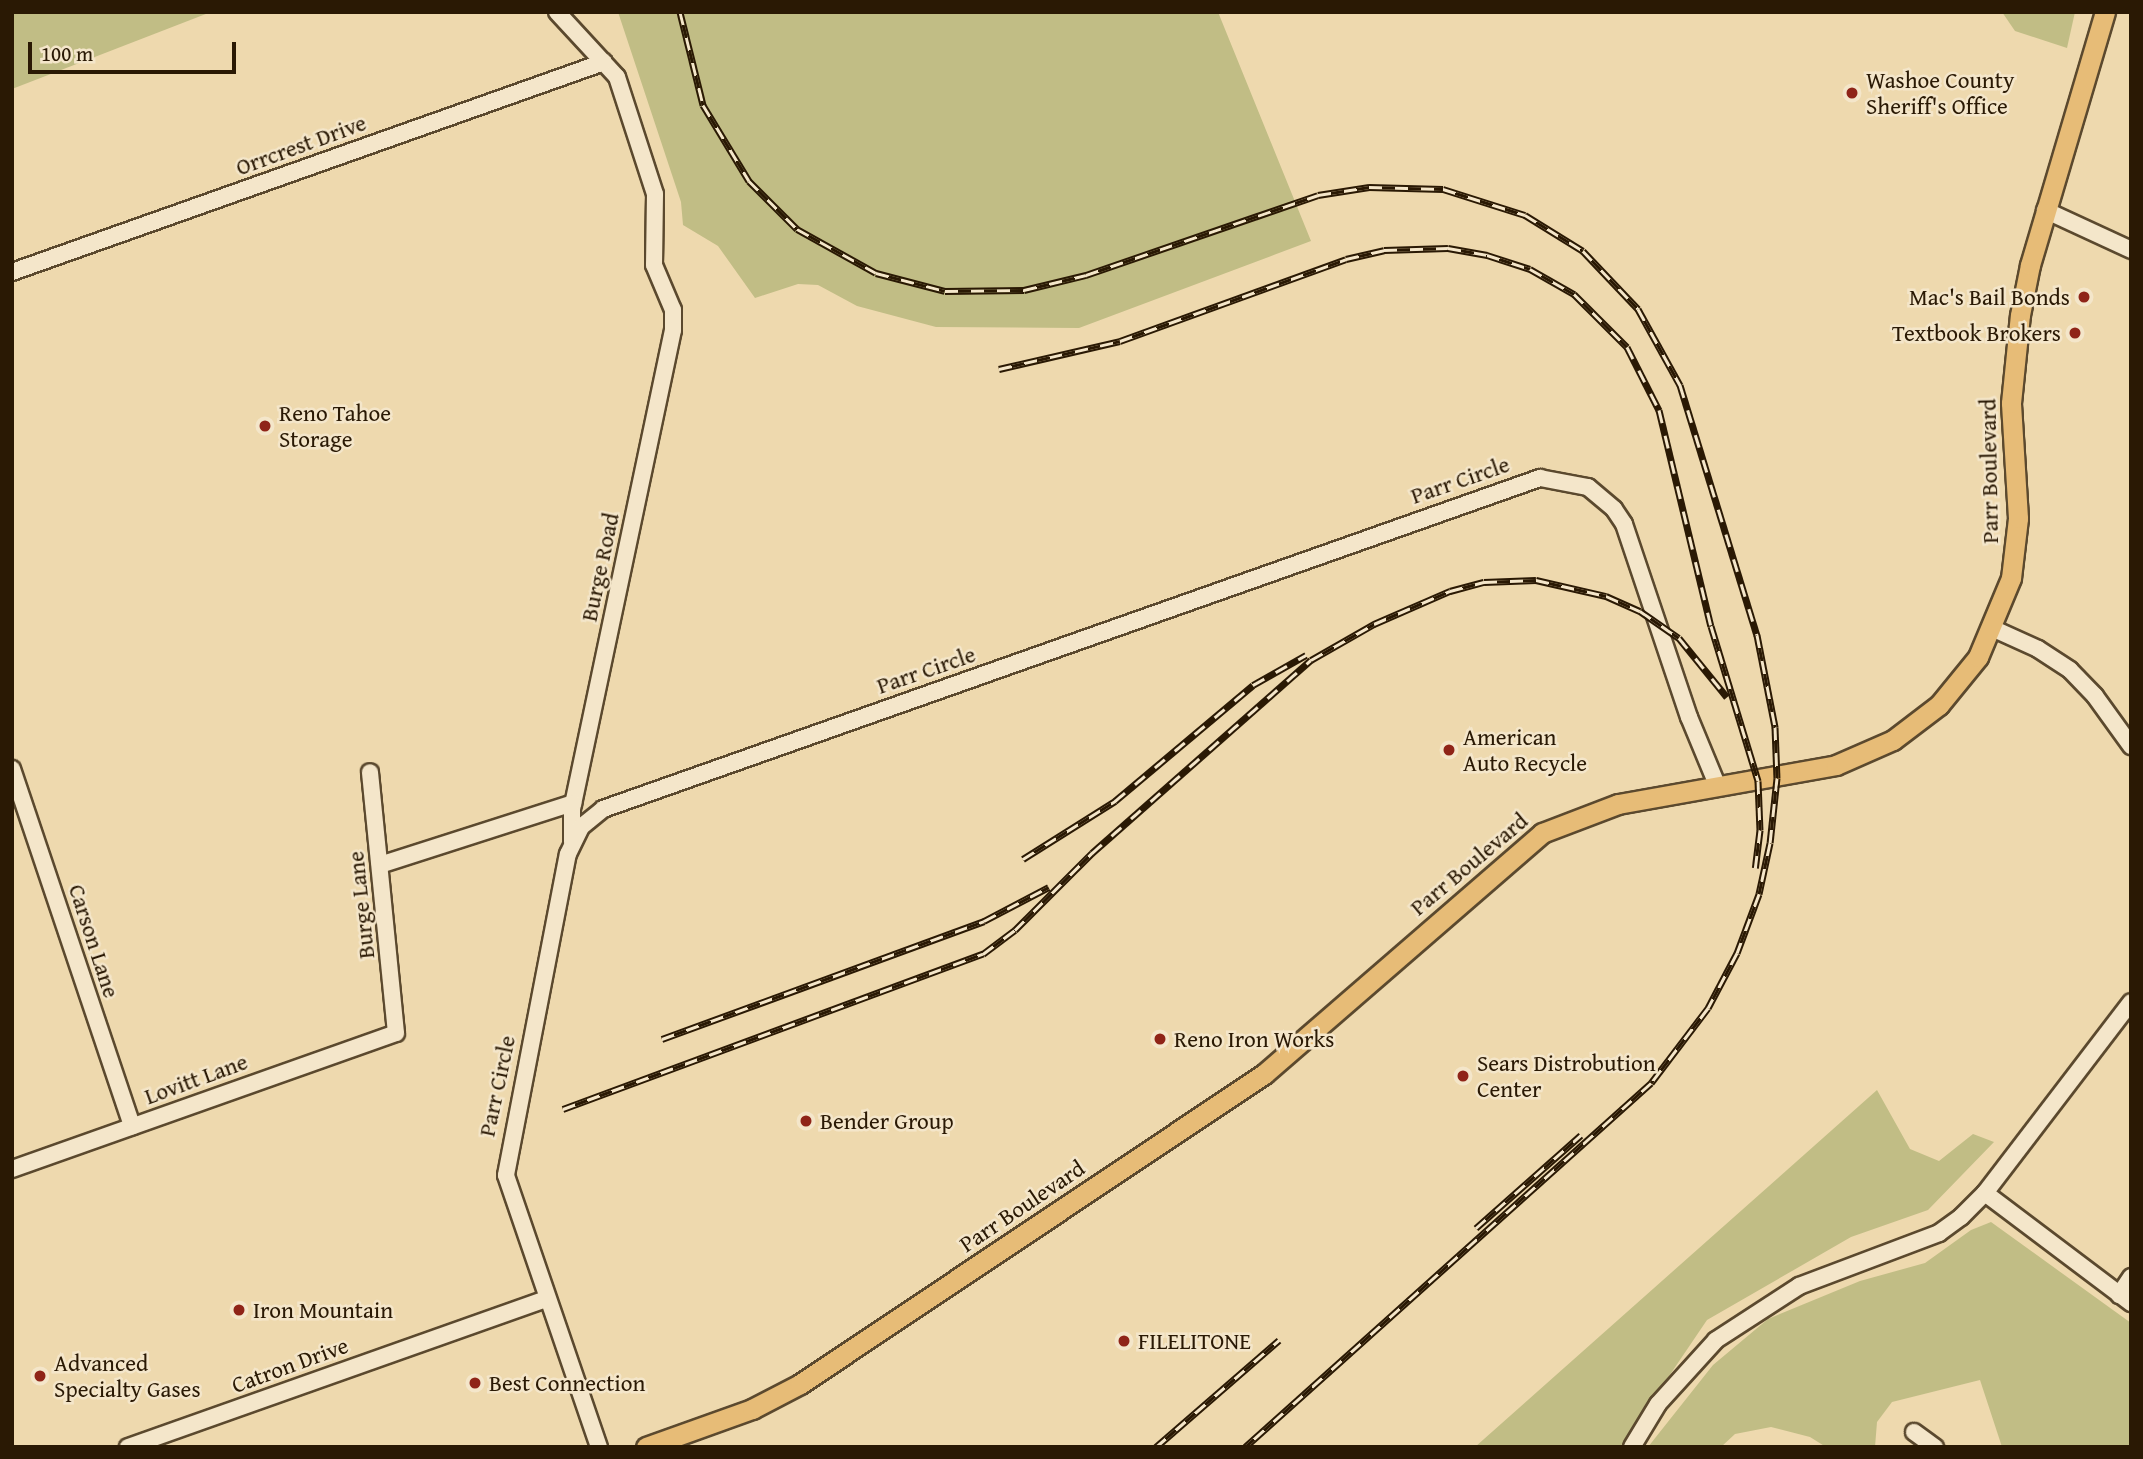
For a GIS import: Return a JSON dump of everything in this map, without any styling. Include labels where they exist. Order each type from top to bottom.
[{"type":"main road","name":"Parr Boulevard","points":[[646,1447],[752,1409],[800,1384],[1264,1074],[1542,833],[1599,808],[1836,765],[1893,740],[1939,705],[1961,682],[1994,629],[2016,549],[2011,403],[2018,326],[2045,210],[2105,12]]},
{"type":"street","points":[[557,12],[604,62]]},
{"type":"street","name":"Orrcrest Drive","points":[[12,272],[604,62]]},
{"type":"street","name":"Burge Road","points":[[572,842],[573,803],[673,330],[670,302],[654,265],[655,194],[617,77],[604,62]]},
{"type":"street","points":[[2045,210],[2131,250]]},
{"type":"street","name":"Parr Circle","points":[[599,1447],[509,1196],[506,1155],[572,842],[581,827],[603,809],[1540,478],[1588,487],[1608,503],[1624,524],[1689,718],[1718,787]]},
{"type":"street","points":[[1994,629],[2038,649],[2070,670],[2095,696],[2131,746]]},
{"type":"street","name":"Carson Lane","points":[[12,769],[132,1126]]},
{"type":"street","name":"Burge Lane","points":[[370,772],[396,1032]]},
{"type":"street","points":[[380,865],[573,803]]},
{"type":"street","points":[[1632,1447],[1658,1404],[1716,1340],[1799,1286],[1939,1233],[1985,1193],[2130,1006]]},
{"type":"street","name":"Lovitt Lane","points":[[12,1169],[396,1032]]},
{"type":"street","points":[[1985,1193],[2125,1299],[2131,1278]]},
{"type":"street","name":"Catron Drive","points":[[128,1447],[546,1298]]},
{"type":"street","points":[[1914,1432],[1935,1447]]},
{"type":"shaded area","points":[[12,12],[211,12],[12,89]]},
{"type":"shaded area","points":[[618,12],[1218,12],[1311,241],[1079,328],[936,327],[857,306],[818,285],[798,284],[755,298],[718,246],[683,225],[681,202]]},
{"type":"shaded area","points":[[2002,12],[2075,12],[2067,48],[2015,31]]},
{"type":"shaded area","points":[[1877,1090],[1910,1149],[1939,1161],[1973,1134],[1994,1142],[1928,1210],[1851,1237],[1707,1320],[1621,1447],[1475,1447]]},
{"type":"shaded area","points":[[1991,1222],[2131,1323],[2131,1447],[2002,1447],[1980,1380],[1892,1402],[1877,1422],[1875,1447],[1826,1447],[1810,1437],[1771,1427],[1735,1434],[1721,1447],[1648,1447],[1713,1365],[1768,1319],[1860,1281],[1925,1263],[1971,1230]]},
{"type":"railway","points":[[680,12],[703,105],[749,181],[797,229],[876,273],[945,291],[1024,290],[1086,275],[1318,195],[1369,187],[1443,189],[1525,215],[1583,251],[1638,309],[1680,385],[1757,635],[1775,727],[1777,778],[1770,843],[1759,894],[1737,953],[1708,1008],[1651,1083],[1245,1447]]},
{"type":"railway","points":[[999,369],[1120,341],[1346,259],[1384,250],[1448,248],[1487,255],[1530,269],[1574,294],[1627,347],[1659,410],[1711,626],[1758,781],[1760,830],[1755,868]]},
{"type":"railway","points":[[563,1109],[983,954],[1015,930],[1092,853],[1311,660],[1374,624],[1450,591],[1484,582],[1536,580],[1606,596],[1640,611],[1679,638],[1727,697]]},
{"type":"railway","points":[[1023,859],[1115,801],[1253,685],[1306,655]]},
{"type":"railway","points":[[662,1039],[984,921],[1049,887]]},
{"type":"railway","points":[[1476,1228],[1581,1135]]},
{"type":"railway","points":[[1156,1447],[1279,1340]]},
{"type":"place","name":"Washoe County Sheriff's Office","points":[[1852,93]]},
{"type":"place","name":"Mac's Bail Bonds","points":[[2084,297]]},
{"type":"place","name":"Textbook Brokers","points":[[2075,333]]},
{"type":"place","name":"Reno Tahoe Storage","points":[[265,426]]},
{"type":"place","name":"American Auto Recycle","points":[[1449,750]]},
{"type":"place","name":"Reno Iron Works","points":[[1160,1039]]},
{"type":"place","name":"Sears Distrobution Center","points":[[1463,1076]]},
{"type":"place","name":"Bender Group","points":[[806,1121]]},
{"type":"place","name":"Iron Mountain","points":[[239,1310]]},
{"type":"place","name":"FILELITONE","points":[[1124,1341]]},
{"type":"place","name":"Advanced Specialty Gases","points":[[40,1376]]},
{"type":"place","name":"Best Connection","points":[[475,1383]]}]
